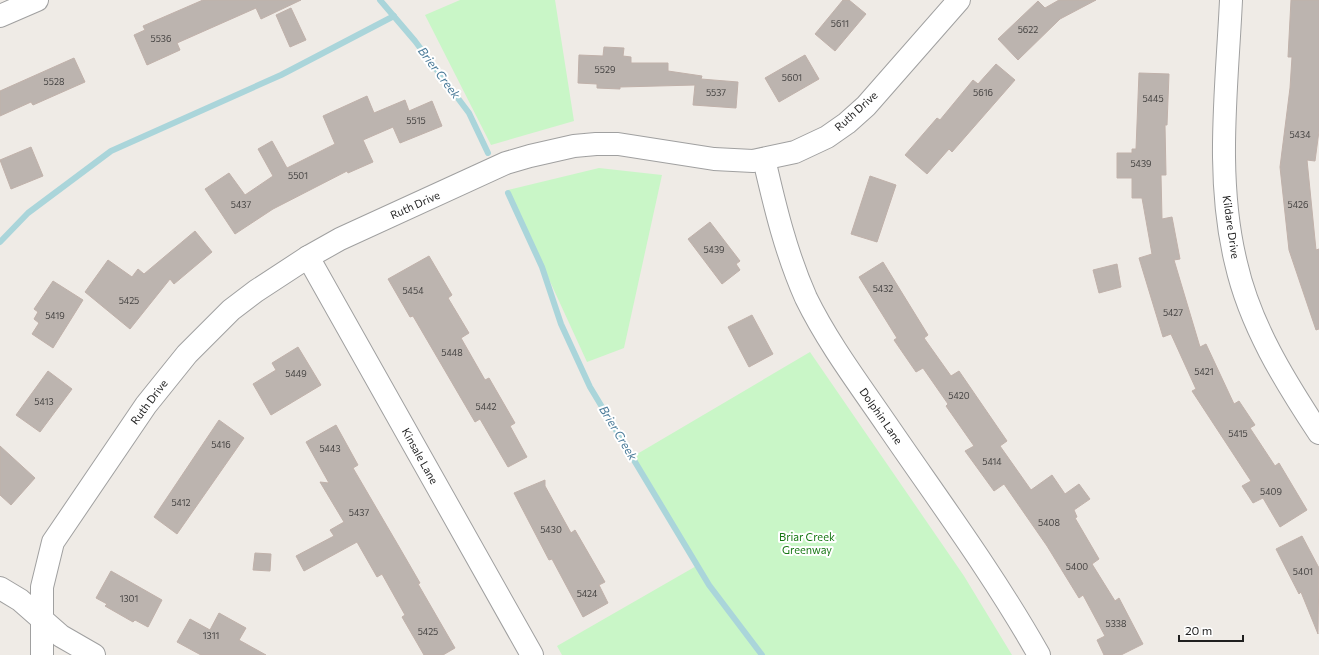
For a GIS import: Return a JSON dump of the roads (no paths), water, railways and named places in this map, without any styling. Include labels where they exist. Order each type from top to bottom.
[{"type":"street","points":[[0,16],[37,0]]},
{"type":"street","name":"Ruth Drive","points":[[42,655],[42,588],[53,542],[146,405],[186,354],[231,310],[256,291],[308,257],[340,239],[506,163],[530,156],[574,146],[618,144],[714,159],[753,161],[795,152],[827,137],[847,123],[866,106],[959,0]]},
{"type":"street","name":"Kildare Drive","points":[[1231,0],[1224,157],[1227,213],[1236,262],[1244,290],[1267,348],[1293,394],[1319,433]]},
{"type":"street","name":"Dolphin Lane","points":[[764,159],[780,228],[789,256],[807,298],[830,342],[974,550],[1006,599],[1039,655]]},
{"type":"street","name":"Kinsale Lane","points":[[308,257],[532,655]]},
{"type":"street","points":[[0,588],[20,600],[66,640],[94,655]]},
{"type":"waterway","name":"Brier Creek","points":[[380,0],[415,41],[469,113],[488,153]]},
{"type":"waterway","points":[[0,242],[28,213],[111,151],[281,75],[394,16]]},
{"type":"waterway","name":"Brier Creek","points":[[508,193],[542,267],[561,324],[590,387],[709,585],[762,655]]},
{"type":"park label","name":"Briar Creek Greenway","points":[[807,543]]}]
